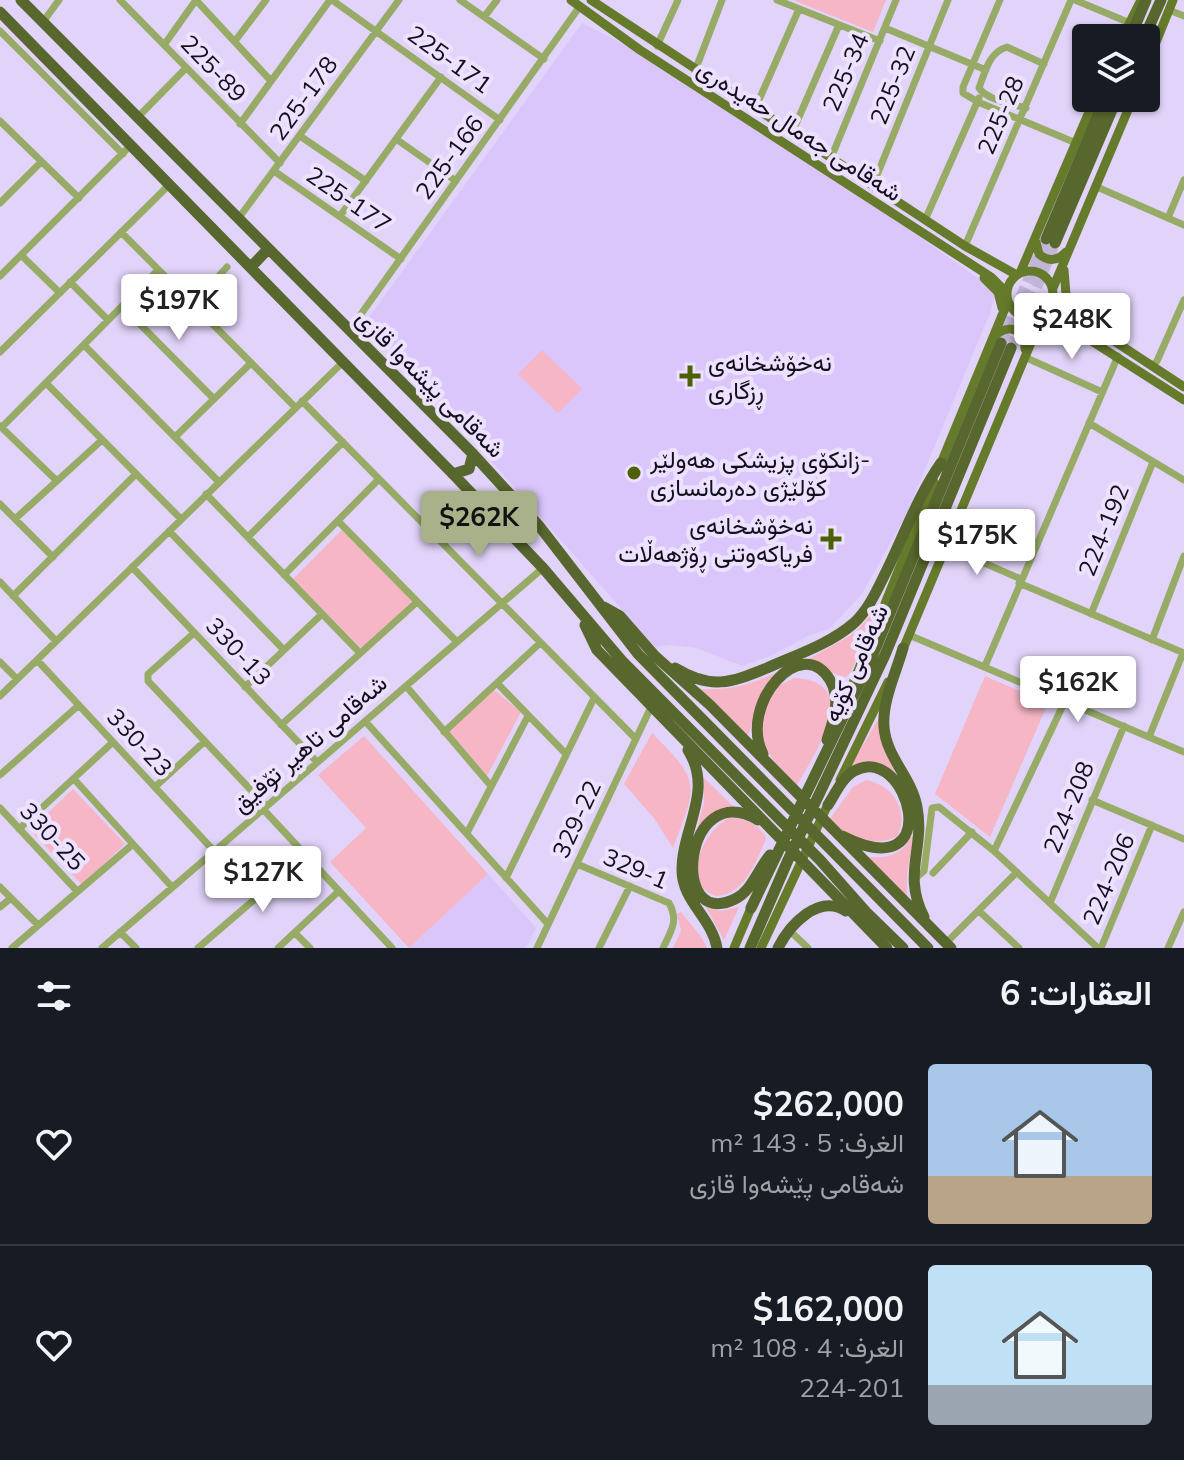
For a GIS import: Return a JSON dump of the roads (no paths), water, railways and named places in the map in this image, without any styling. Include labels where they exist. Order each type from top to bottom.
[{"type":"highway","name":"شەقامی پێشەوا قازی","points":[[21,0],[473,454],[540,527],[638,654],[928,948]]},
{"type":"highway","points":[[1135,24],[1144,0]]},
{"type":"highway","points":[[1150,24],[1161,0]]},
{"type":"highway","name":"شەقامی پێشەوا قازی","points":[[0,12],[127,149],[170,184],[453,474],[543,568],[582,617],[633,672],[903,948]]},
{"type":"highway","points":[[1100,112],[1050,241],[1110,112]]},
{"type":"highway","points":[[251,267],[268,249]]},
{"type":"highway","name":"شەقامی کۆیە","points":[[751,908],[779,846],[815,791],[816,774],[872,657],[1001,344]]},
{"type":"highway","name":"شەقامی کۆیە","points":[[750,948],[815,791],[885,655],[1001,344]]},
{"type":"highway","points":[[453,474],[469,469],[473,454]]},
{"type":"highway","points":[[655,656],[697,680],[726,682],[796,655],[845,630],[859,619],[874,598],[922,495],[941,463]]},
{"type":"highway","points":[[600,605],[620,616],[655,656],[710,705],[948,946]]},
{"type":"highway","points":[[582,617],[597,650],[887,948]]},
{"type":"highway","points":[[903,648],[886,707],[884,728],[888,746],[911,787],[918,808],[913,880],[918,904],[930,928]]},
{"type":"highway","points":[[771,768],[757,740],[758,714],[766,693],[778,677],[789,669],[806,665],[827,676],[836,700],[816,774]]},
{"type":"highway","points":[[673,730],[693,759],[699,782],[697,808],[684,850],[683,880],[688,895],[709,925],[717,948]]},
{"type":"highway","points":[[828,805],[849,774],[869,767],[884,771],[892,778],[909,810],[906,833],[891,848],[871,849],[833,831]]},
{"type":"highway","points":[[772,829],[743,812],[718,816],[706,827],[695,850],[691,871],[694,885],[701,895],[713,902],[735,899],[746,891],[779,846]]},
{"type":"highway","points":[[778,948],[789,930],[805,915],[824,906],[840,907],[855,917]]},
{"type":"main road","name":"شەقامی جەمال حەیدەری","points":[[571,0],[640,50],[991,277],[1008,297]]},
{"type":"main road","name":"شەقامی جەمال حەیدەری","points":[[591,0],[965,246],[1018,274]]},
{"type":"main road","points":[[1130,23],[1144,0]]},
{"type":"main road","points":[[1160,32],[1171,5]]},
{"type":"main road","name":"شەقامی کۆیە","points":[[827,753],[941,463],[1001,344],[1001,318],[1010,283],[1018,274],[1040,227],[1089,112]]},
{"type":"main road","name":"شەقامی کۆیە","points":[[761,948],[909,635],[1127,112]]},
{"type":"main road","points":[[795,149],[796,136]]},
{"type":"main road","points":[[1040,227],[1036,250],[1047,260],[1063,255],[1075,238]]},
{"type":"main road","points":[[983,256],[1008,265],[1016,263],[1040,227]]},
{"type":"main road","points":[[963,260],[998,292],[1002,302],[1001,318]]},
{"type":"main road","points":[[1065,262],[1064,284],[1068,300],[1094,328]]},
{"type":"main road","points":[[1018,274],[1039,272],[1049,280],[1067,310],[1184,387]]},
{"type":"main road","points":[[1008,297],[1014,311],[1024,317],[1044,313],[1059,319],[1184,400]]},
{"type":"main road","points":[[1025,362],[1044,328],[1059,319]]},
{"type":"main road","points":[[1001,344],[1004,330],[1020,332],[1026,344],[1025,362]]},
{"type":"main road","name":"شەقامی کۆیە","points":[[734,948],[751,908]]},
{"type":"street","points":[[43,22],[59,0]]},
{"type":"street","points":[[164,45],[196,0],[271,81]]},
{"type":"street","points":[[235,41],[266,0]]},
{"type":"street","points":[[240,124],[331,0]]},
{"type":"street","name":"225-171","points":[[331,0],[500,120]]},
{"type":"street","name":"225-178","points":[[238,219],[399,0]]},
{"type":"street","points":[[460,0],[544,59]]},
{"type":"street","points":[[484,17],[497,0]]},
{"type":"street","points":[[657,46],[678,0]]},
{"type":"street","points":[[695,71],[722,0]]},
{"type":"street","points":[[777,0],[880,41]]},
{"type":"street","name":"225-34","points":[[831,158],[896,0]]},
{"type":"street","name":"225-32","points":[[873,185],[948,0]]},
{"type":"street","points":[[1000,0],[963,93],[1076,143]]},
{"type":"street","points":[[1073,0],[1130,23]]},
{"type":"street","name":"225-28","points":[[965,246],[1073,0]]},
{"type":"street","name":"225-89","points":[[126,2],[280,163]]},
{"type":"street","points":[[1171,5],[1184,16]]},
{"type":"street","name":"225-166","points":[[349,331],[580,6]]},
{"type":"street","points":[[755,109],[799,9]]},
{"type":"street","points":[[796,136],[839,25]]},
{"type":"street","points":[[885,28],[986,70]]},
{"type":"street","points":[[0,31],[127,149],[0,276]]},
{"type":"street","points":[[925,220],[978,102],[979,88],[995,53],[1007,47],[1044,64]]},
{"type":"street","points":[[138,117],[186,68]]},
{"type":"street","points":[[340,216],[441,77]]},
{"type":"street","points":[[981,92],[1026,108]]},
{"type":"street","points":[[1,125],[79,198]]},
{"type":"street","points":[[300,136],[366,181]]},
{"type":"street","points":[[396,139],[456,181]]},
{"type":"street","points":[[0,203],[41,162]]},
{"type":"street","name":"225-177","points":[[274,171],[401,259]]},
{"type":"street","points":[[1168,218],[1184,180]]},
{"type":"street","points":[[0,352],[170,184]]},
{"type":"street","points":[[1097,187],[1184,225]]},
{"type":"street","points":[[121,232],[295,407]]},
{"type":"street","points":[[21,255],[60,293]]},
{"type":"street","points":[[193,304],[227,267]]},
{"type":"street","points":[[57,481],[1,426],[158,270]]},
{"type":"street","points":[[70,282],[108,320]]},
{"type":"street","points":[[1152,366],[1184,300]]},
{"type":"street","points":[[122,306],[214,399]]},
{"type":"street","points":[[84,345],[219,482]]},
{"type":"street","points":[[985,666],[1118,356]]},
{"type":"street","points":[[0,696],[343,362]]},
{"type":"street","points":[[1025,362],[1102,392]]},
{"type":"street","points":[[175,437],[251,363]]},
{"type":"street","points":[[46,383],[181,519]]},
{"type":"street","points":[[302,401],[636,739]]},
{"type":"street","points":[[1089,423],[1184,480]]},
{"type":"street","points":[[15,519],[102,440]]},
{"type":"street","points":[[248,537],[343,442]]},
{"type":"street","name":"224-192","points":[[1091,614],[1153,462]]},
{"type":"street","points":[[13,596],[136,474]]},
{"type":"street","points":[[284,575],[379,479]]},
{"type":"street","points":[[206,494],[360,653]]},
{"type":"street","points":[[0,504],[53,557]]},
{"type":"street","points":[[338,521],[457,642]]},
{"type":"street","points":[[169,531],[284,650]]},
{"type":"street","points":[[945,546],[1091,614],[1184,653],[1149,737]]},
{"type":"street","points":[[1152,640],[1184,556]]},
{"type":"street","name":"330-13","points":[[132,567],[317,762]]},
{"type":"street","name":"شەقامی تاهیر تۆفیق","points":[[102,948],[543,568]]},
{"type":"street","points":[[0,582],[56,641]]},
{"type":"street","points":[[281,725],[417,602]]},
{"type":"street","points":[[245,687],[322,614]]},
{"type":"street","points":[[194,633],[148,674],[148,681],[392,948]]},
{"type":"street","points":[[909,635],[1184,752]]},
{"type":"street","points":[[444,732],[540,643]]},
{"type":"street","name":"330-23","points":[[37,660],[214,851]]},
{"type":"street","points":[[0,662],[17,679]]},
{"type":"street","points":[[497,683],[566,754]]},
{"type":"street","points":[[406,686],[491,786]]},
{"type":"street","points":[[506,878],[594,698]]},
{"type":"street","points":[[994,851],[1065,701]]},
{"type":"street","points":[[0,775],[79,705]]},
{"type":"street","name":"329-22","points":[[537,948],[651,707]]},
{"type":"street","points":[[467,833],[528,716]]},
{"type":"street","points":[[365,721],[548,924]]},
{"type":"street","name":"224-208","points":[[1050,903],[1124,726]]},
{"type":"street","points":[[155,787],[205,741]]},
{"type":"street","points":[[19,829],[113,742]]},
{"type":"street","points":[[74,779],[172,887]]},
{"type":"street","points":[[1092,800],[1184,839]]},
{"type":"street","points":[[913,880],[924,871],[932,808],[939,807],[994,851],[1099,948]]},
{"type":"street","name":"330-25","points":[[0,808],[77,891]]},
{"type":"street","name":"224-206","points":[[1099,948],[1152,825]]},
{"type":"street","points":[[933,873],[972,832]]},
{"type":"street","points":[[12,948],[133,844]]},
{"type":"street","points":[[198,948],[306,855]]},
{"type":"street","name":"329-1","points":[[577,864],[669,903],[675,913],[675,922],[663,948]]},
{"type":"street","points":[[948,946],[1017,872]]},
{"type":"street","points":[[599,948],[630,886]]},
{"type":"street","points":[[0,887],[38,925]]},
{"type":"street","points":[[278,948],[339,891]]},
{"type":"street","points":[[0,907],[11,898]]},
{"type":"street","points":[[979,911],[1019,948]]},
{"type":"street","points":[[1168,948],[1184,912]]},
{"type":"street","points":[[789,930],[808,948]]},
{"type":"street","points":[[120,932],[136,948]]},
{"type":"street","points":[[295,933],[310,948]]},
{"type":"tunnel","points":[[1001,343],[1046,239]]},
{"type":"tunnel","points":[[1011,348],[1055,243]]},
{"type":"place","name":"نەخۆشخانەی ڕزگاری","points":[[690,376]]},
{"type":"place","name":"زانکۆی پزیشکی هەولێر- کۆلێژی دەرمانسازی","points":[[634,473]]},
{"type":"place","name":"نەخۆشخانەی فریاکەوتنی ڕۆژهەڵات","points":[[831,539]]}]
